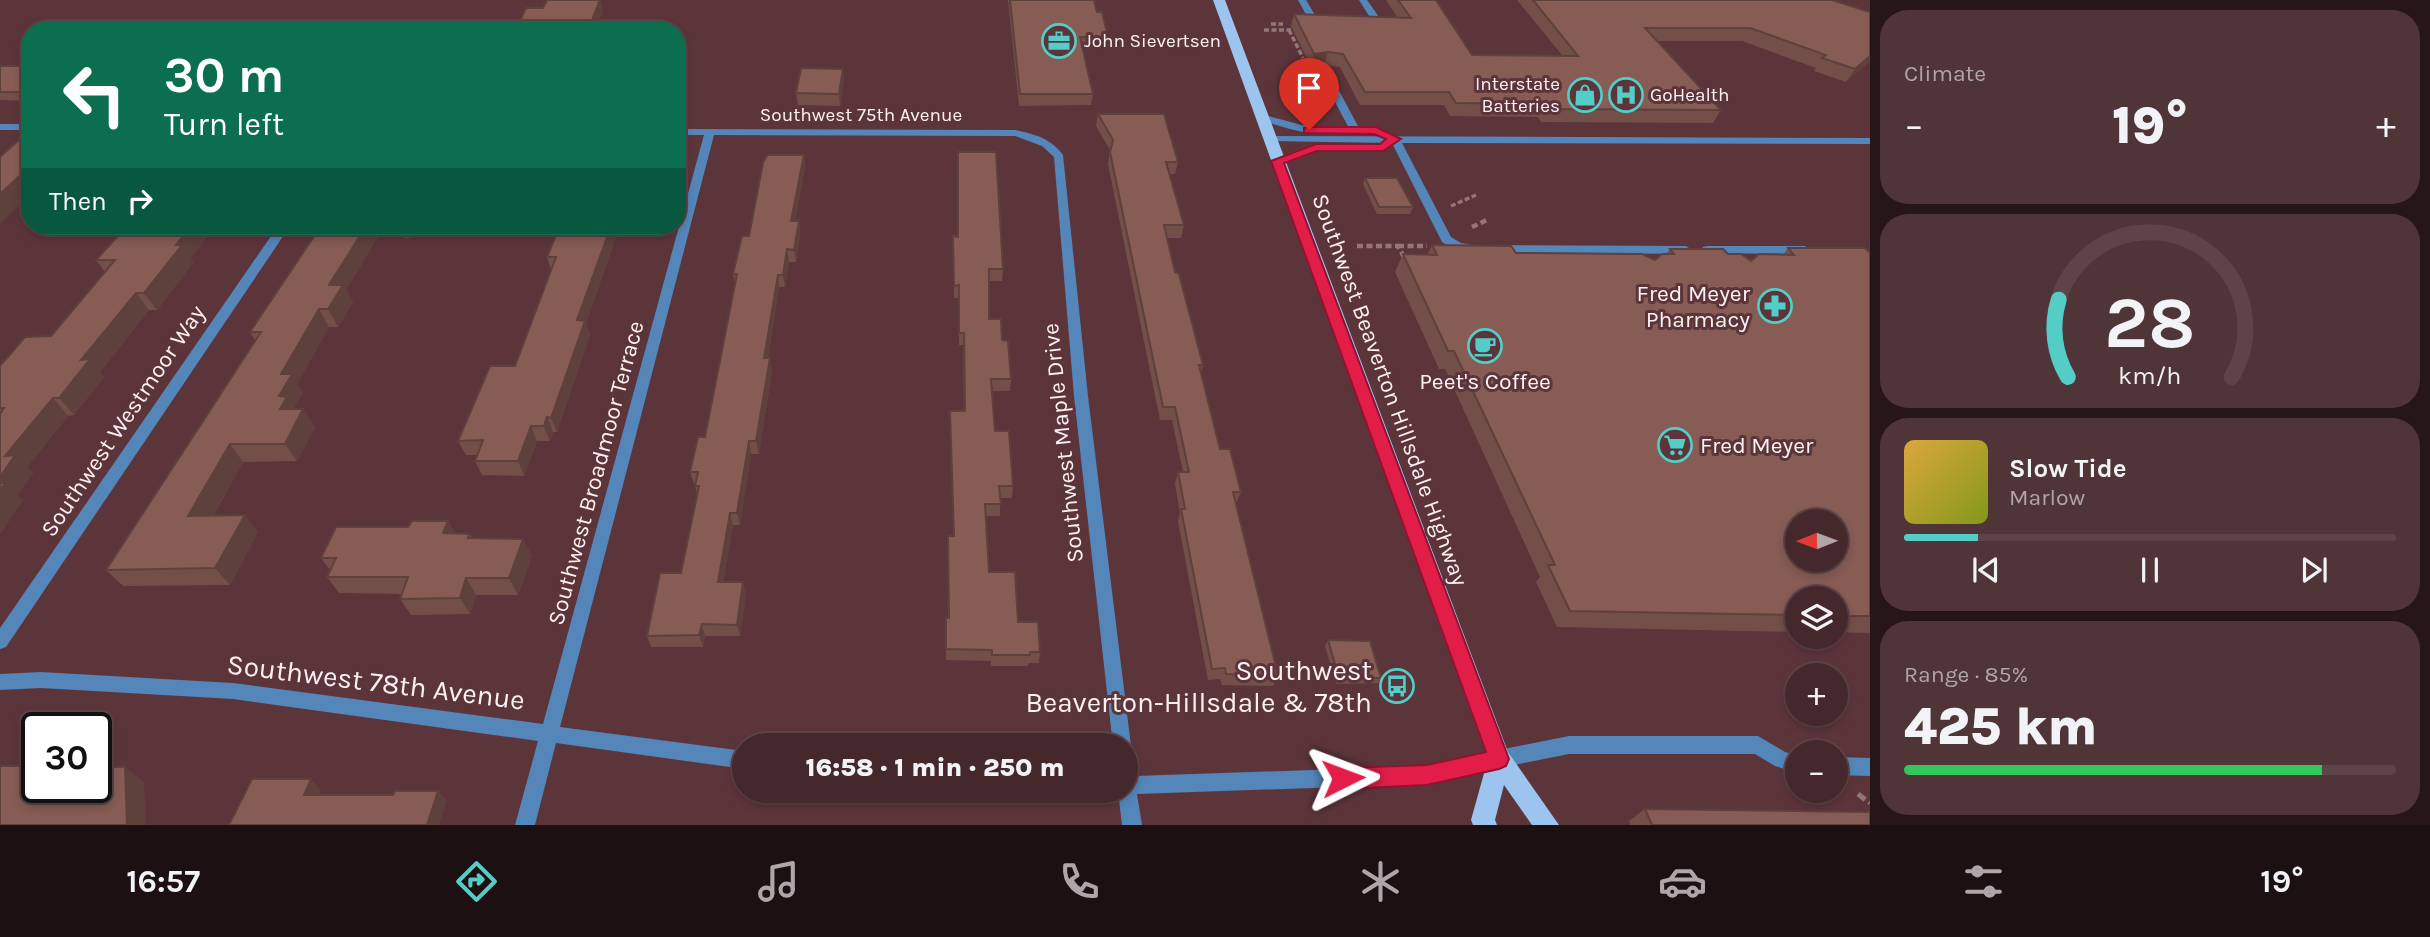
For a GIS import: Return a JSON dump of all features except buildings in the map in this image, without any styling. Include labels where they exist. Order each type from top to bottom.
[{"type":"main road","name":"Southwest Beaverton Hillsdale Highway","points":[[1219,0],[1499,759],[1547,825]]},
{"type":"main road","points":[[1485,825],[1483,820],[1499,759]]},
{"type":"street","points":[[1302,0],[1312,18],[1337,18]]},
{"type":"street","points":[[1362,17],[1374,17],[1363,0]]},
{"type":"street","points":[[1323,70],[1354,130]]},
{"type":"street","points":[[1261,117],[1309,130],[1376,131],[1395,139],[1442,233],[1457,246],[1744,255],[1821,250]]},
{"type":"street","points":[[0,127],[21,127]]},
{"type":"street","name":"Southwest 75th Avenue","points":[[686,132],[1015,133],[1044,142]]},
{"type":"street","name":"Southwest Broadmoor Terrace","points":[[686,223],[710,132]]},
{"type":"street","points":[[1269,139],[1870,141]]},
{"type":"street","points":[[1277,161],[1316,148],[1383,147],[1395,139]]},
{"type":"street","name":"Southwest Maple Drive","points":[[1044,142],[1053,148],[1059,158],[1081,396],[1120,733]]},
{"type":"street","name":"Southwest Westmoor Way","points":[[0,642],[278,235]]},
{"type":"street","name":"Southwest Broadmoor Terrace","points":[[525,825],[683,235]]},
{"type":"street","points":[[1602,250],[1624,261]]},
{"type":"street","name":"Southwest 78th Avenue","points":[[0,682],[41,680],[233,691],[732,758]]},
{"type":"street","points":[[1138,780],[1427,775],[1569,745],[1758,745],[1785,761]]},
{"type":"street","points":[[1848,766],[1870,767]]},
{"type":"street","points":[[1129,803],[1132,825]]},
{"type":"path","points":[[1270,24],[1283,24]]},
{"type":"path","points":[[1264,30],[1291,30],[1303,58]]},
{"type":"path","points":[[1462,232],[1489,219]]},
{"type":"path","points":[[1357,246],[1427,246]]},
{"type":"path","points":[[1398,246],[1407,264]]},
{"type":"path","points":[[1854,791],[1870,803]]},
{"type":"place","name":"John Sievertsen","points":[[1059,41]]},
{"type":"place","name":"Interstate Batteries","points":[[1585,95]]},
{"type":"place","name":"GoHealth","points":[[1626,95]]},
{"type":"place","name":"Fred Meyer Pharmacy","points":[[1775,306]]},
{"type":"place","name":"Peet's Coffee","points":[[1485,346]]},
{"type":"place","name":"Fred Meyer","points":[[1675,445]]},
{"type":"place","name":"Southwest Beaverton-Hillsdale & 78th","points":[[1397,686]]},
{"type":"route","points":[[1309,130],[1376,131],[1395,139],[1383,147],[1316,148],[1277,161],[1499,759],[1427,775],[1343,778]]}]
